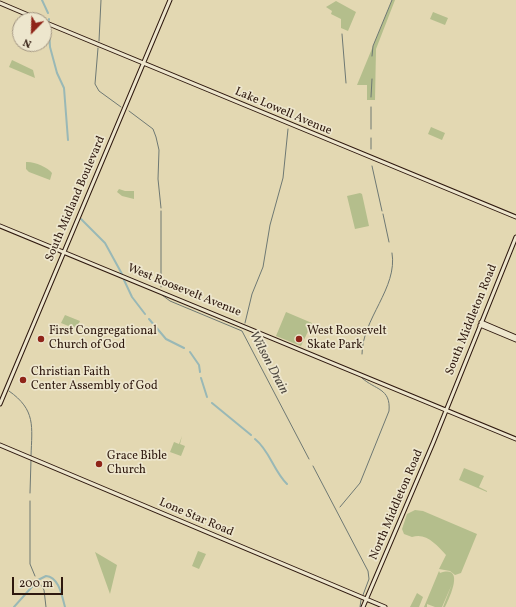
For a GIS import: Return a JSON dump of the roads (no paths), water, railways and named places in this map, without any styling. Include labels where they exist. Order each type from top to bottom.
[{"type":"main road","name":"South Midland Boulevard","points":[[0,404],[63,251],[170,0]]},
{"type":"main road","points":[[0,3],[21,12]]},
{"type":"main road","name":"Lake Lowell Avenue","points":[[52,25],[516,217]]},
{"type":"main road","name":"West Roosevelt Avenue","points":[[0,226],[516,439]]},
{"type":"main road","name":"South Middleton Road","points":[[445,409],[516,238]]},
{"type":"main road","points":[[481,323],[516,338]]},
{"type":"main road","name":"North Middleton Road","points":[[363,607],[432,444],[445,409]]},
{"type":"main road","name":"Lone Star Road","points":[[0,445],[385,607]]},
{"type":"waterway","points":[[42,0],[48,12]]},
{"type":"waterway","name":"Wilson Drain","points":[[99,41],[101,0]]},
{"type":"waterway","points":[[372,56],[373,46],[392,0]]},
{"type":"waterway","points":[[342,34],[346,83]]},
{"type":"waterway","name":"Wilson Drain","points":[[98,48],[95,84],[99,91],[121,107]]},
{"type":"waterway","points":[[51,52],[57,73],[64,88],[68,140]]},
{"type":"waterway","points":[[371,97],[372,79]]},
{"type":"waterway","points":[[371,107],[371,129]]},
{"type":"waterway","name":"Wilson Drain","points":[[129,111],[153,129],[156,137],[159,150],[158,179],[161,208]]},
{"type":"waterway","points":[[245,323],[252,294],[263,267],[270,225],[283,178],[288,129]]},
{"type":"waterway","points":[[371,138],[371,149]]},
{"type":"waterway","points":[[372,166],[382,211]]},
{"type":"waterway","name":"Wilson Drain","points":[[161,211],[161,287]]},
{"type":"waterway","points":[[383,214],[389,242]]},
{"type":"waterway","points":[[81,219],[105,243],[122,274]]},
{"type":"waterway","points":[[362,354],[368,328],[390,279],[392,253]]},
{"type":"waterway","points":[[124,280],[132,297],[145,314]]},
{"type":"waterway","name":"Wilson Drain","points":[[162,295],[170,301],[242,331],[309,459]]},
{"type":"waterway","points":[[149,319],[166,339],[184,348]]},
{"type":"waterway","points":[[190,352],[199,365],[200,372]]},
{"type":"waterway","points":[[201,378],[207,397]]},
{"type":"waterway","points":[[340,507],[360,483],[389,411],[389,403],[385,394],[362,378]]},
{"type":"waterway","points":[[9,391],[18,398],[28,412],[32,427],[31,456]]},
{"type":"waterway","points":[[212,403],[251,435]]},
{"type":"waterway","points":[[255,439],[264,449],[278,473],[287,484]]},
{"type":"waterway","points":[[30,493],[31,460]]},
{"type":"waterway","name":"Wilson Drain","points":[[313,466],[368,571],[369,579],[363,595]]},
{"type":"waterway","points":[[30,501],[30,564],[35,576]]},
{"type":"waterway","points":[[14,607],[38,580],[46,576],[50,577],[57,583],[65,607]]},
{"type":"waterway","points":[[40,584],[44,590],[46,607]]},
{"type":"waterway","name":"Wilson Drain","points":[[360,607],[361,600]]},
{"type":"place","name":"First Congregational Church of God","points":[[41,339]]},
{"type":"place","name":"West Roosevelt Skate Park","points":[[299,339]]},
{"type":"place","name":"Christian Faith Center Assembly of God","points":[[23,380]]},
{"type":"place","name":"Grace Bible Church","points":[[99,464]]}]
